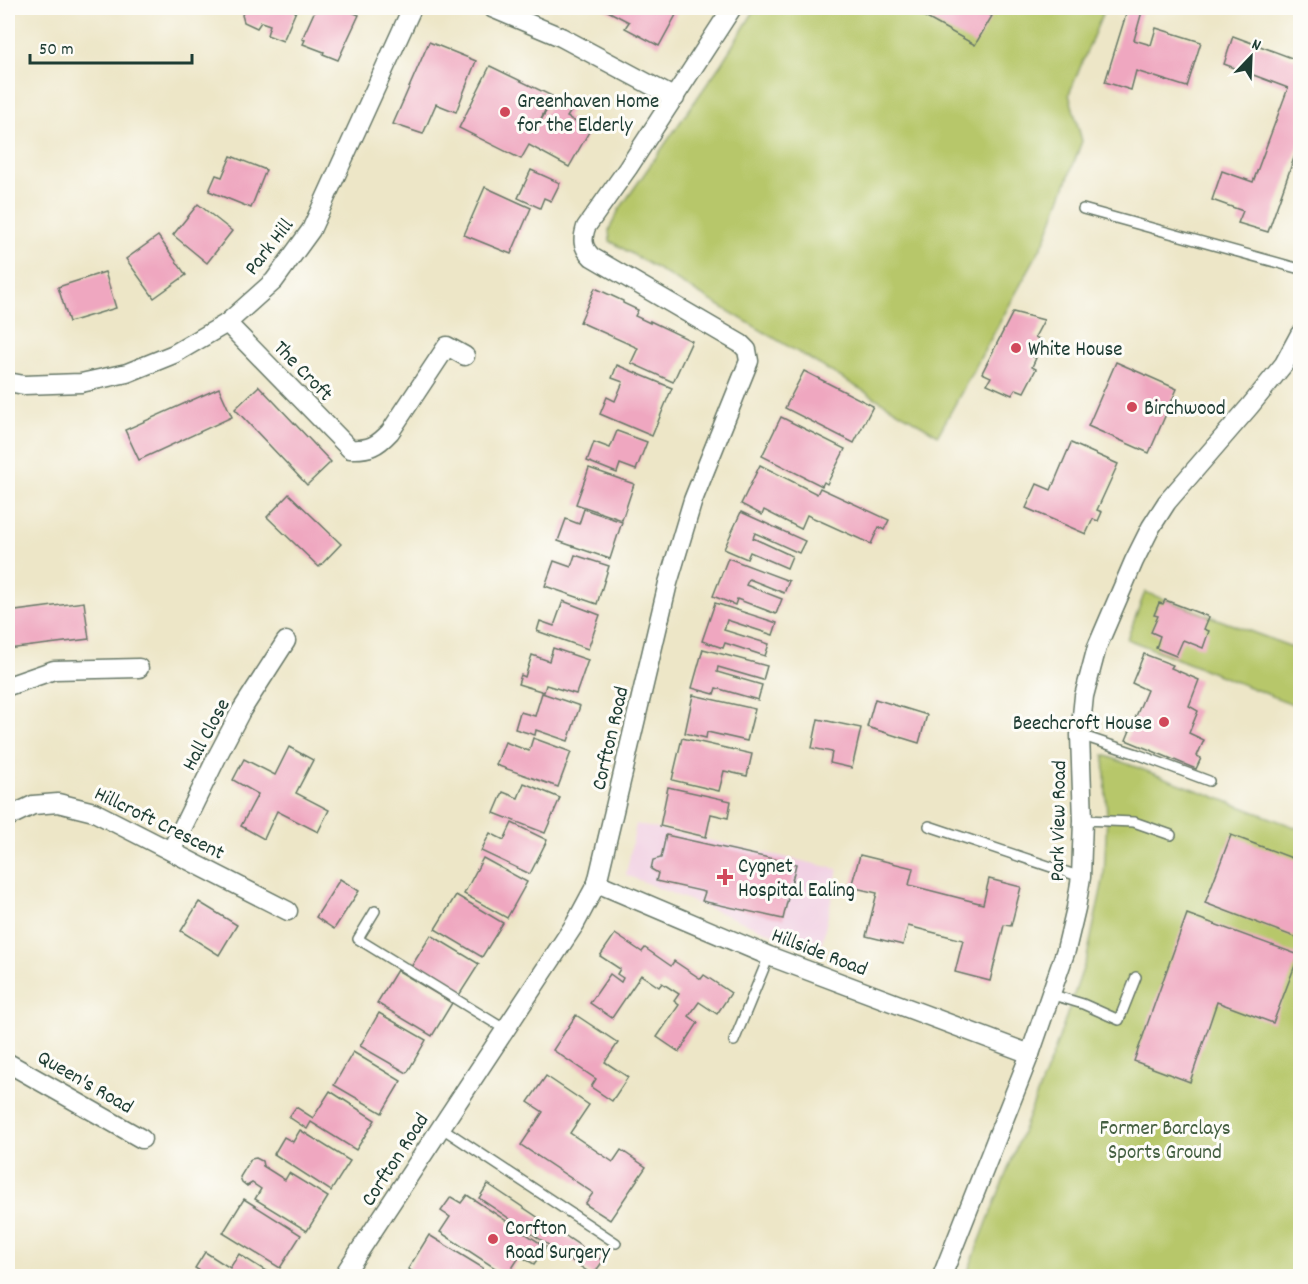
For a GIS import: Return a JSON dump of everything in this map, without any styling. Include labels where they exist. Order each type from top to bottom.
[{"type":"street","name":"Park Hill","points":[[8,382],[24,385],[81,383],[127,373],[174,354],[227,323],[274,281],[311,230],[412,8]]},
{"type":"street","points":[[492,8],[561,37],[675,98],[732,8]]},
{"type":"street","name":"Corfton Road","points":[[343,1276],[575,924],[597,883],[668,583],[693,500],[749,361],[747,351],[741,344],[592,257],[582,242],[586,227],[675,98]]},
{"type":"street","name":"The Croft","points":[[227,323],[350,449],[370,448],[382,441],[447,346],[465,356]]},
{"type":"street","name":"Park View Road","points":[[942,1276],[1030,1054],[1066,950],[1081,877],[1083,820],[1080,735],[1084,696],[1097,646],[1134,561],[1167,502],[1284,364],[1300,334]]},
{"type":"street","name":"Hall Close","points":[[171,851],[241,711],[286,642]]},
{"type":"street","points":[[8,686],[54,670],[139,668]]},
{"type":"street","name":"Hillcroft Crescent","points":[[8,817],[33,805],[58,803],[94,812],[288,911]]},
{"type":"street","name":"Hillside Road","points":[[597,883],[769,956],[1030,1054]]},
{"type":"street","name":"Queen's Road","points":[[8,1063],[142,1139]]},
{"type":"lane","points":[[1083,209],[1300,269]]},
{"type":"lane","points":[[1080,735],[1209,781]]},
{"type":"lane","points":[[1083,820],[1134,822],[1171,835]]},
{"type":"lane","points":[[929,826],[1081,877]]},
{"type":"lane","points":[[375,911],[358,939],[506,1030]]},
{"type":"lane","points":[[734,1041],[769,956]]},
{"type":"lane","points":[[1050,994],[1083,1004],[1119,1020],[1136,977]]},
{"type":"lane","points":[[442,1128],[616,1243]]},
{"type":"shaded area","points":[[636,824],[838,869],[820,953],[626,875]]},
{"type":"green space","points":[[756,8],[1105,8],[1069,94],[1082,141],[1045,240],[938,435],[610,241],[609,230],[619,210],[721,64]]},
{"type":"green space","points":[[1145,592],[1300,650],[1300,707],[1127,639]]},
{"type":"green space","name":"Former Barclays Sports Ground","points":[[1104,755],[1300,829],[1300,1276],[966,1276],[1056,1046],[1087,957],[1104,876],[1107,817]]},
{"type":"building","points":[[245,8],[288,8],[296,11],[283,41],[267,35],[270,25],[261,22],[257,28],[244,22],[242,15]]},
{"type":"building","points":[[316,8],[342,8],[359,15],[338,60],[303,44],[305,40],[302,39]]},
{"type":"building","points":[[602,8],[667,8],[677,13],[659,46],[625,28],[629,22]]},
{"type":"building","points":[[916,8],[977,8],[992,16],[975,45],[914,11]]},
{"type":"building","points":[[1128,8],[1143,8],[1134,40],[1151,45],[1156,28],[1201,42],[1187,87],[1136,71],[1131,90],[1105,82]]},
{"type":"building","points":[[1233,36],[1300,61],[1300,141],[1268,232],[1238,223],[1243,211],[1212,200],[1222,171],[1253,182],[1288,88],[1224,64]]},
{"type":"building","points":[[429,42],[476,61],[456,112],[436,104],[423,134],[393,124]]},
{"type":"building","name":"Greenhaven Home for the Elderly","points":[[490,66],[552,96],[535,131],[552,101],[571,111],[567,117],[590,130],[569,167],[529,145],[521,159],[459,128]]},
{"type":"building","points":[[231,156],[266,170],[251,208],[209,191],[216,175],[222,177]]},
{"type":"building","points":[[531,170],[560,183],[551,201],[544,198],[540,208],[518,198]]},
{"type":"building","points":[[485,187],[531,208],[511,254],[464,235]]},
{"type":"building","points":[[198,204],[232,231],[207,263],[173,235]]},
{"type":"building","points":[[158,236],[186,275],[154,298],[126,259]]},
{"type":"building","points":[[105,272],[116,308],[69,322],[58,287]]},
{"type":"building","points":[[595,288],[638,310],[635,316],[692,341],[673,382],[631,363],[638,348],[580,322]]},
{"type":"building","name":"White House","points":[[1013,312],[1044,320],[1035,337],[1041,340],[1032,356],[1036,358],[1032,367],[1036,369],[1024,392],[1016,389],[1012,395],[987,384],[991,377],[982,373]]},
{"type":"building","name":"Birchwood","points":[[1116,362],[1177,389],[1149,453],[1088,426]]},
{"type":"building","points":[[617,365],[672,388],[652,436],[600,414],[607,397],[615,401],[623,382],[612,378]]},
{"type":"building","points":[[804,371],[873,406],[854,443],[785,408]]},
{"type":"building","points":[[259,386],[331,462],[307,485],[235,409]]},
{"type":"building","points":[[219,388],[232,417],[139,460],[125,430]]},
{"type":"building","points":[[781,417],[845,449],[827,484],[824,482],[822,486],[762,456]]},
{"type":"building","points":[[617,431],[647,442],[636,470],[620,464],[617,473],[587,461],[594,442],[610,448]]},
{"type":"building","points":[[1071,443],[1118,464],[1097,510],[1102,512],[1098,521],[1093,519],[1086,534],[1026,508],[1037,484],[1051,490]]},
{"type":"building","points":[[760,465],[817,494],[820,488],[889,520],[884,530],[879,527],[871,544],[807,515],[801,529],[764,510],[762,515],[741,504]]},
{"type":"building","points":[[589,468],[634,484],[622,520],[576,504]]},
{"type":"building","points":[[289,494],[341,544],[319,567],[267,517]]},
{"type":"building","points":[[584,509],[622,522],[610,559],[558,541],[566,519],[579,524]]},
{"type":"building","points":[[741,512],[805,541],[799,553],[755,533],[753,538],[792,556],[787,568],[750,552],[747,559],[724,549]]},
{"type":"building","points":[[575,555],[609,566],[597,604],[545,586],[554,561],[571,567]]},
{"type":"building","points":[[728,558],[789,581],[784,593],[749,579],[746,585],[782,599],[776,614],[737,599],[735,605],[713,596]]},
{"type":"building","points":[[1165,600],[1209,617],[1204,629],[1209,631],[1203,648],[1183,640],[1176,656],[1156,648],[1160,636],[1151,632],[1158,616],[1154,615],[1159,603],[1163,604]]},
{"type":"building","points":[[563,601],[600,615],[588,649],[537,631],[540,621],[554,626]]},
{"type":"building","points":[[84,602],[89,639],[8,649],[8,612]]},
{"type":"building","points":[[715,603],[777,623],[773,635],[727,620],[724,630],[769,644],[765,656],[725,643],[723,648],[702,641]]},
{"type":"building","points":[[553,648],[588,660],[576,694],[546,685],[544,692],[518,684],[521,675],[525,677],[532,655],[549,661]]},
{"type":"building","points":[[703,649],[767,666],[763,680],[718,667],[717,672],[762,685],[758,700],[716,688],[714,694],[692,688]]},
{"type":"building","name":"Beechcroft House","points":[[1144,654],[1173,665],[1171,668],[1199,680],[1189,706],[1198,711],[1189,733],[1204,740],[1197,756],[1201,758],[1196,769],[1126,740],[1147,690],[1132,683]]},
{"type":"building","points":[[542,693],[580,706],[568,741],[536,730],[535,735],[515,729],[520,712],[535,716]]},
{"type":"building","points":[[693,695],[755,709],[747,741],[707,732],[706,738],[685,733]]},
{"type":"building","points":[[875,699],[927,715],[919,743],[867,727]]},
{"type":"building","points":[[818,719],[861,728],[852,768],[830,763],[832,752],[812,748]]},
{"type":"building","points":[[533,738],[571,752],[558,787],[496,765],[505,742],[529,751]]},
{"type":"building","points":[[682,738],[752,754],[747,776],[724,771],[719,791],[672,780]]},
{"type":"building","points":[[289,747],[313,760],[296,793],[329,810],[318,832],[277,811],[264,839],[241,826],[258,794],[233,780],[244,759],[275,775]]},
{"type":"building","points":[[524,783],[560,798],[545,833],[494,813],[503,792],[518,798]]},
{"type":"building","points":[[668,787],[731,801],[728,818],[711,814],[706,837],[660,826]]},
{"type":"building","points":[[512,823],[547,840],[530,874],[481,851],[490,833],[504,840]]},
{"type":"building","name":"Cygnet Hospital Ealing","points":[[666,835],[796,864],[783,919],[702,901],[705,892],[656,881],[658,873],[651,869],[653,860],[661,858]]},
{"type":"building","points":[[1231,835],[1300,861],[1300,939],[1205,903]]},
{"type":"building","points":[[860,855],[913,868],[909,885],[983,904],[989,879],[1021,887],[1011,926],[1004,925],[990,981],[955,972],[963,940],[908,926],[903,945],[866,936],[877,893],[851,887]]},
{"type":"building","points":[[483,858],[527,882],[507,918],[464,894]]},
{"type":"building","points":[[340,879],[359,891],[334,929],[316,917]]},
{"type":"building","points":[[456,895],[503,923],[482,957],[435,929]]},
{"type":"building","points":[[199,902],[237,925],[219,955],[181,931]]},
{"type":"building","points":[[1187,914],[1299,955],[1273,1023],[1217,1002],[1190,1082],[1134,1061]]},
{"type":"building","points":[[615,934],[642,952],[645,948],[671,966],[674,961],[701,979],[704,975],[731,993],[717,1014],[699,1002],[689,1016],[698,1023],[679,1052],[657,1037],[679,1005],[674,1001],[679,994],[662,983],[659,987],[641,975],[612,1018],[590,1003],[610,974],[621,982],[623,978],[617,974],[620,969],[600,956]]},
{"type":"building","points":[[431,935],[479,964],[458,997],[411,967]]},
{"type":"building","points":[[397,970],[452,1003],[432,1036],[377,1003]]},
{"type":"building","points":[[379,1013],[426,1040],[407,1073],[360,1046]]},
{"type":"building","points":[[576,1015],[618,1043],[605,1062],[628,1077],[612,1101],[591,1087],[596,1079],[553,1050]]},
{"type":"building","points":[[353,1052],[401,1081],[382,1113],[334,1085]]},
{"type":"building","points":[[546,1076],[589,1105],[570,1133],[613,1162],[621,1150],[646,1167],[610,1220],[585,1204],[593,1193],[521,1145],[543,1112],[528,1102]]},
{"type":"building","points":[[330,1091],[375,1120],[356,1150],[311,1122],[307,1129],[289,1117],[296,1107],[313,1118]]},
{"type":"building","points":[[300,1130],[350,1161],[331,1191],[274,1154],[284,1137],[293,1142]]},
{"type":"building","points":[[256,1158],[262,1161],[263,1166],[285,1180],[289,1173],[328,1197],[307,1231],[255,1199],[261,1189],[252,1183],[247,1186],[242,1182],[240,1177],[251,1159]]},
{"type":"building","points":[[488,1184],[603,1261],[593,1275],[479,1198]]},
{"type":"building","name":"Corfton Road Surgery","points":[[467,1195],[546,1247],[534,1264],[520,1256],[507,1276],[440,1232],[450,1217],[441,1211],[451,1197],[461,1203]]},
{"type":"building","points":[[244,1199],[301,1235],[280,1268],[223,1233]]},
{"type":"building","points":[[429,1235],[483,1268],[477,1276],[420,1276],[408,1269]]},
{"type":"building","points":[[205,1252],[230,1268],[239,1254],[272,1275],[208,1276],[195,1268]]},
{"type":"place","name":"Greenhaven Home for the Elderly","points":[[505,112]]},
{"type":"place","name":"White House","points":[[1016,348]]},
{"type":"place","name":"Birchwood","points":[[1132,407]]},
{"type":"place","name":"Beechcroft House","points":[[1164,722]]},
{"type":"place","name":"Cygnet Hospital Ealing","points":[[725,877]]},
{"type":"place","name":"Corfton Road Surgery","points":[[493,1239]]}]
